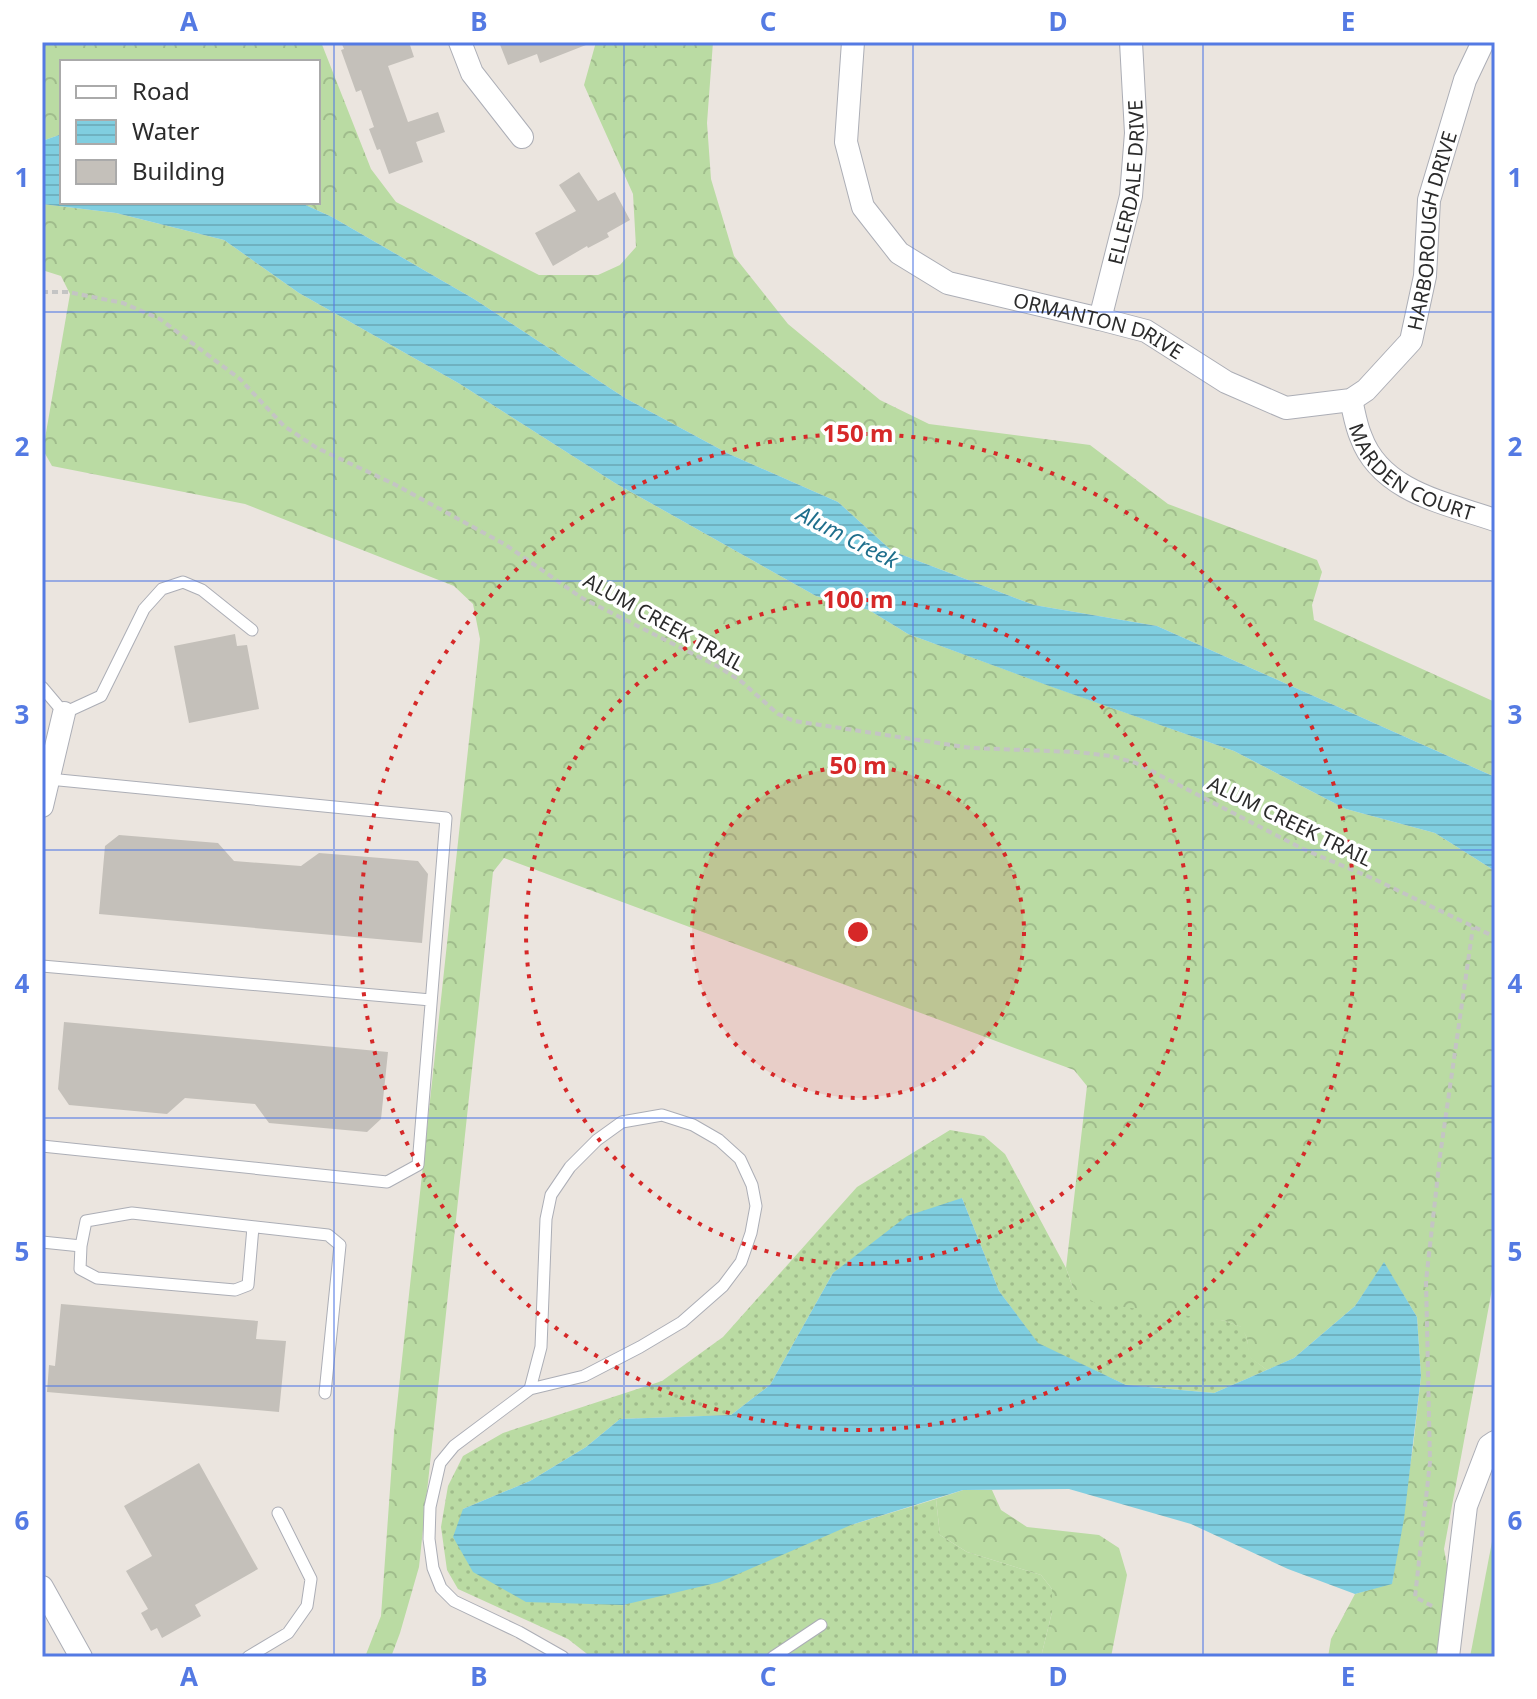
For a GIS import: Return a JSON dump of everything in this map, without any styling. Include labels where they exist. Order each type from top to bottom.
[{"type":"street","points":[[460,42],[472,73],[522,137]]},
{"type":"street","name":"ORMANTON DRIVE","points":[[853,42],[846,142],[863,207],[899,253],[948,283],[1146,331],[1226,382],[1286,408],[1351,400]]},
{"type":"street","name":"ELLERDALE DRIVE","points":[[1100,319],[1131,196],[1136,133],[1131,42]]},
{"type":"street","name":"HARBOROUGH DRIVE","points":[[1351,400],[1366,390],[1411,341],[1425,276],[1429,200],[1465,80],[1483,42]]},
{"type":"street","name":"MARDEN COURT","points":[[1351,400],[1361,439],[1380,469],[1409,490],[1495,520]]},
{"type":"street","points":[[42,806],[64,713]]},
{"type":"street","points":[[1448,1657],[1466,1506],[1489,1446],[1495,1442]]},
{"type":"street","points":[[42,1587],[81,1657]]},
{"type":"lane","points":[[42,687],[64,713],[101,696],[144,609],[162,589],[183,582],[202,590],[252,630]]},
{"type":"lane","points":[[42,1146],[387,1182],[418,1165],[446,818],[49,779]]},
{"type":"lane","points":[[42,966],[431,1000]]},
{"type":"lane","points":[[530,1389],[541,1347],[548,1207],[551,1195],[570,1167],[597,1140],[622,1122],[662,1115],[693,1125],[719,1140],[740,1159],[752,1185],[756,1206],[741,1262],[723,1286],[682,1322],[640,1347],[584,1376],[530,1389],[454,1446],[440,1463],[430,1507],[429,1539],[433,1568],[441,1588],[454,1601],[563,1657]]},
{"type":"lane","points":[[253,1227],[248,1285],[235,1290],[97,1278],[80,1269],[86,1221],[132,1213],[328,1235],[340,1245],[325,1393]]},
{"type":"lane","points":[[42,1242],[81,1246]]},
{"type":"lane","points":[[248,1657],[288,1633],[307,1606],[311,1579],[278,1513]]},
{"type":"lane","points":[[773,1657],[821,1625]]},
{"type":"path","name":"ALUM CREEK TRAIL","points":[[42,292],[68,292],[123,303],[160,319],[240,379],[284,426],[317,448],[394,484],[506,545],[582,598],[719,667],[742,682],[778,714],[794,721],[971,748],[1076,752],[1136,763],[1303,849],[1495,937]]},
{"type":"path","points":[[1453,1617],[1415,1597],[1430,1462],[1426,1281],[1440,1156],[1473,927]]},
{"type":"green space","points":[[42,42],[321,42],[371,169],[396,202],[539,275],[598,275],[620,265],[636,247],[633,194],[584,85],[596,42],[713,42],[707,123],[711,179],[734,256],[788,324],[880,400],[929,424],[1090,445],[1168,504],[1317,560],[1322,572],[1312,605],[1314,620],[1495,702],[1495,777],[1157,626],[1034,605],[892,551],[838,502],[729,454],[625,398],[474,299],[332,217],[303,204],[320,204],[320,60],[60,60],[60,135],[42,141]]},
{"type":"green space","points":[[42,204],[116,213],[224,240],[299,293],[460,384],[615,483],[816,596],[869,610],[908,634],[1234,751],[1346,809],[1435,833],[1495,871],[1495,1273],[1444,1549],[1449,1576],[1440,1657],[1328,1657],[1331,1639],[1355,1594],[1392,1583],[1413,1447],[1421,1376],[1417,1317],[1384,1263],[1355,1306],[1294,1358],[1267,1370],[1249,1357],[1247,1338],[1241,1327],[1225,1321],[1095,1303],[1073,1288],[1066,1268],[1087,1086],[1074,1070],[504,858],[493,872],[419,1567],[391,1657],[365,1657],[381,1616],[394,1433],[480,639],[473,604],[454,586],[245,504],[52,466],[43,450],[70,294],[61,276],[42,270]]},
{"type":"green space","points":[[950,1130],[984,1136],[1005,1154],[1066,1268],[1073,1288],[1242,1327],[1250,1357],[1267,1370],[1214,1393],[1126,1385],[1038,1344],[999,1291],[962,1198],[833,1273],[770,1385],[731,1415],[620,1419],[586,1447],[530,1481],[463,1509],[851,1525],[936,1499],[940,1535],[967,1552],[1041,1575],[1052,1589],[1052,1612],[1041,1657],[591,1657],[568,1639],[458,1589],[447,1570],[441,1527],[448,1486],[463,1456],[503,1433],[662,1381],[723,1337],[857,1187]]},
{"type":"green space","points":[[963,1490],[992,1490],[1001,1510],[1027,1527],[1099,1535],[1119,1548],[1127,1575],[1111,1657],[1041,1657],[1052,1612],[1052,1589],[1041,1575],[967,1552],[940,1535],[936,1499]]},
{"type":"green space","points":[[1495,1526],[1495,1657],[1470,1657]]},
{"type":"water","name":"Alum Creek","points":[[60,135],[60,204],[303,204],[332,217],[474,299],[625,398],[729,454],[838,502],[892,551],[1034,605],[1157,626],[1495,777],[1495,871],[1435,833],[1346,809],[1234,751],[908,634],[869,610],[816,596],[615,483],[460,384],[299,293],[224,240],[116,213],[42,204],[42,141]]},
{"type":"water","points":[[962,1198],[999,1291],[1038,1343],[1126,1385],[1214,1393],[1294,1358],[1355,1306],[1384,1262],[1417,1317],[1421,1376],[1404,1519],[1392,1584],[1355,1594],[1288,1569],[1191,1524],[1069,1489],[963,1490],[851,1525],[720,1582],[623,1605],[526,1602],[473,1572],[453,1537],[463,1509],[530,1481],[586,1447],[620,1419],[731,1415],[770,1385],[833,1273],[907,1216]]},
{"type":"building","points":[[341,42],[409,42],[414,57],[388,66],[408,122],[438,112],[445,132],[416,142],[423,162],[389,174],[369,129],[374,127],[361,90],[356,92]]},
{"type":"building","points":[[499,42],[591,43],[540,63],[537,54],[508,65]]},
{"type":"building","points":[[579,172],[598,201],[615,192],[630,220],[607,233],[609,237],[553,266],[535,233],[576,211],[559,185]]},
{"type":"building","points":[[235,634],[237,646],[247,645],[259,709],[189,723],[174,646]]},
{"type":"building","points":[[119,835],[218,843],[234,861],[301,866],[319,853],[418,861],[428,874],[422,943],[99,914],[105,846]]},
{"type":"building","points":[[64,1022],[388,1052],[381,1119],[367,1132],[269,1123],[255,1104],[185,1098],[167,1114],[69,1105],[58,1089]]},
{"type":"building","points":[[61,1304],[258,1321],[256,1339],[286,1341],[279,1412],[47,1392],[49,1365],[55,1366]]},
{"type":"building","points":[[199,1463],[258,1569],[195,1605],[201,1616],[162,1638],[157,1628],[151,1631],[141,1613],[148,1609],[126,1571],[152,1556],[124,1506]]}]
